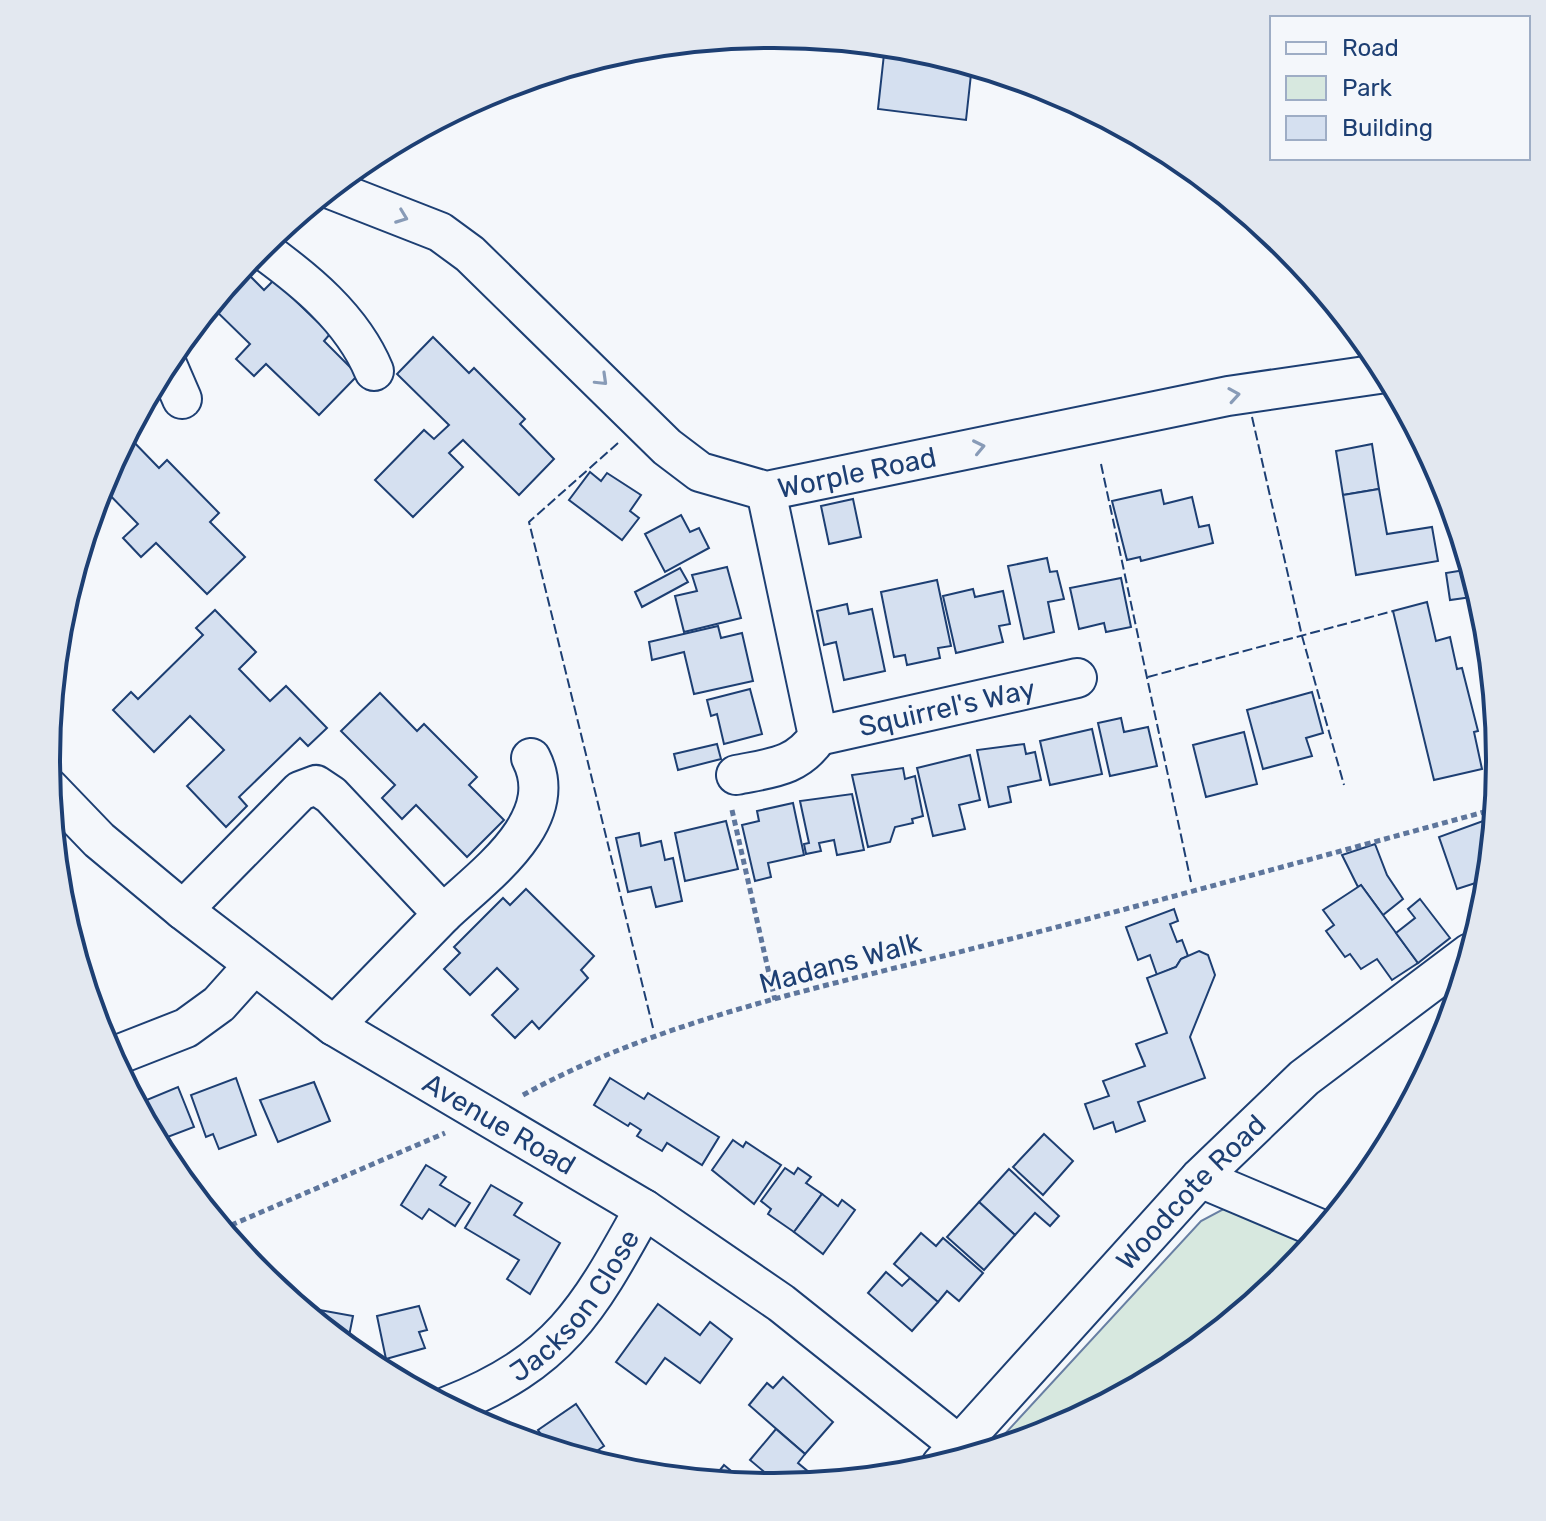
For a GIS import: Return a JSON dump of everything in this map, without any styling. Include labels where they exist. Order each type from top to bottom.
[{"type":"street","name":"Worple Road","points":[[341,193],[440,232],[470,254],[667,447],[700,472],[766,491],[1228,396],[1371,375]]},
{"type":"street","points":[[270,256],[339,315],[362,344],[374,371]]},
{"type":"street","points":[[173,378],[182,399]]},
{"type":"street","points":[[736,775],[793,763],[808,751],[818,736],[766,491]]},
{"type":"street","name":"Squirrel's Way","points":[[818,736],[1077,678]]},
{"type":"street","points":[[334,1026],[515,845],[530,822],[539,787],[538,773],[531,758]]},
{"type":"street","points":[[183,910],[279,810],[300,791],[316,785],[331,795],[443,914]]},
{"type":"street","name":"Avenue Road","points":[[62,801],[99,840],[183,910],[334,1026],[644,1209],[781,1303],[946,1451]]},
{"type":"street","name":"Woodcote Road","points":[[955,1449],[1200,1178],[1304,1078],[1456,964]]},
{"type":"street","points":[[124,1052],[186,1028],[219,1004],[253,966]]},
{"type":"street","points":[[1200,1178],[1313,1226]]},
{"type":"street","name":"Jackson Close","points":[[460,1401],[486,1391],[527,1366],[572,1328],[604,1282],[644,1209]]},
{"type":"path","points":[[736,775],[729,797],[775,1000]]},
{"type":"path","name":"Madans Walk","points":[[233,1224],[486,1115],[560,1075],[629,1047],[775,1000],[1483,812]]},
{"type":"green space","points":[[1231,1205],[1303,1236],[1243,1296],[1169,1353],[1088,1400],[1005,1434],[1201,1221]]},
{"type":"building","points":[[884,57],[971,76],[966,120],[878,109]]},
{"type":"building","points":[[251,277],[264,290],[274,280],[330,334],[324,341],[358,375],[319,415],[266,364],[254,376],[236,359],[250,344],[219,314]]},
{"type":"building","points":[[433,337],[469,373],[474,368],[525,419],[520,424],[554,459],[519,495],[463,440],[449,453],[463,467],[413,517],[375,480],[424,430],[434,439],[449,425],[397,374]]},
{"type":"building","points":[[135,443],[159,468],[167,460],[219,513],[210,522],[245,557],[207,594],[156,543],[141,557],[123,538],[138,524],[112,497]]},
{"type":"building","points":[[1372,444],[1379,489],[1343,495],[1336,451]]},
{"type":"building","points":[[590,472],[601,481],[607,473],[641,495],[630,511],[639,518],[622,540],[569,500]]},
{"type":"building","points":[[1379,489],[1387,534],[1432,527],[1438,561],[1356,575],[1343,495]]},
{"type":"building","points":[[1161,490],[1164,504],[1192,497],[1199,527],[1209,525],[1213,543],[1141,561],[1140,557],[1127,560],[1112,501]]},
{"type":"building","points":[[853,499],[861,537],[829,544],[821,506]]},
{"type":"building","points":[[681,515],[690,532],[699,528],[709,548],[665,572],[645,534]]},
{"type":"building","points":[[1047,558],[1050,572],[1057,571],[1064,599],[1048,602],[1054,632],[1024,639],[1008,566]]},
{"type":"building","points":[[727,567],[741,618],[684,632],[675,596],[697,591],[692,575]]},
{"type":"building","points":[[680,568],[688,582],[642,607],[635,592]]},
{"type":"building","points":[[1460,571],[1466,598],[1450,600],[1446,573]]},
{"type":"building","points":[[1121,578],[1131,627],[1106,632],[1104,623],[1079,629],[1070,588]]},
{"type":"building","points":[[937,580],[951,646],[938,648],[940,658],[907,665],[905,655],[894,657],[881,592]]},
{"type":"building","points":[[973,589],[975,597],[1003,591],[1010,624],[999,626],[1003,642],[956,653],[943,596]]},
{"type":"building","points":[[1427,602],[1436,641],[1450,637],[1457,669],[1462,668],[1478,731],[1474,732],[1482,769],[1434,780],[1393,611]]},
{"type":"building","points":[[847,604],[849,614],[872,609],[885,671],[844,680],[836,642],[824,645],[817,611]]},
{"type":"building","points":[[215,610],[256,652],[239,669],[270,701],[286,686],[327,728],[308,746],[300,738],[239,797],[247,806],[226,827],[187,786],[224,750],[190,716],[154,752],[113,710],[131,692],[138,699],[203,635],[196,628]]},
{"type":"building","points":[[718,626],[721,638],[742,633],[753,681],[694,694],[684,652],[652,660],[649,642]]},
{"type":"building","points":[[750,689],[762,734],[724,744],[717,714],[711,716],[707,700]]},
{"type":"building","points":[[1312,692],[1323,733],[1306,738],[1312,756],[1263,769],[1247,710]]},
{"type":"building","points":[[380,693],[417,731],[424,724],[477,777],[469,785],[504,820],[467,857],[416,805],[402,819],[382,798],[395,785],[341,731]]},
{"type":"building","points":[[1121,718],[1124,732],[1148,727],[1157,766],[1110,776],[1098,723]]},
{"type":"building","points":[[1092,729],[1102,774],[1050,785],[1040,741]]},
{"type":"building","points":[[1244,732],[1257,784],[1206,797],[1193,745]]},
{"type":"building","points":[[717,744],[721,759],[678,770],[674,754]]},
{"type":"building","points":[[1024,744],[1026,754],[1035,752],[1041,780],[1008,787],[1011,802],[989,807],[977,750]]},
{"type":"building","points":[[970,755],[980,800],[959,805],[965,829],[933,836],[917,768]]},
{"type":"building","points":[[903,768],[905,779],[915,776],[923,816],[912,819],[913,823],[895,827],[890,842],[868,847],[852,775]]},
{"type":"building","points":[[852,794],[864,850],[837,855],[834,840],[819,843],[821,851],[806,854],[804,844],[809,843],[800,801]]},
{"type":"building","points":[[793,803],[804,855],[768,863],[771,877],[755,881],[742,825],[759,821],[757,811]]},
{"type":"building","points":[[726,821],[738,869],[685,881],[675,833]]},
{"type":"building","points":[[1482,821],[1474,883],[1457,889],[1439,837]]},
{"type":"building","points":[[639,833],[641,846],[661,841],[665,860],[673,858],[682,901],[656,907],[651,887],[628,892],[616,838]]},
{"type":"building","points":[[1375,844],[1387,875],[1403,899],[1383,915],[1361,885],[1358,887],[1342,855]]},
{"type":"building","points":[[1361,885],[1418,963],[1392,980],[1377,959],[1361,969],[1350,954],[1345,957],[1326,931],[1334,925],[1323,910]]},
{"type":"building","points":[[526,889],[594,956],[581,970],[588,978],[539,1029],[532,1021],[515,1038],[492,1015],[518,989],[497,968],[470,995],[444,969],[460,953],[454,947],[503,898],[510,905]]},
{"type":"building","points":[[1420,899],[1450,938],[1418,963],[1396,933],[1415,918],[1408,909]]},
{"type":"building","points":[[1174,909],[1178,921],[1170,924],[1177,942],[1182,940],[1188,956],[1181,959],[1176,967],[1157,975],[1150,955],[1138,960],[1126,927]]},
{"type":"building","points":[[1199,951],[1208,955],[1215,975],[1190,1037],[1205,1078],[1138,1102],[1145,1121],[1116,1132],[1113,1122],[1094,1129],[1085,1104],[1109,1096],[1103,1081],[1145,1066],[1136,1044],[1167,1033],[1147,978],[1176,967],[1181,959]]},
{"type":"building","points":[[236,1078],[256,1135],[219,1149],[213,1134],[206,1137],[191,1095]]},
{"type":"building","points":[[610,1078],[644,1099],[648,1093],[719,1137],[702,1165],[667,1143],[662,1151],[637,1136],[641,1130],[630,1123],[628,1126],[594,1105]]},
{"type":"building","points":[[314,1082],[330,1121],[278,1142],[260,1100]]},
{"type":"building","points":[[178,1087],[194,1127],[169,1137],[147,1100]]},
{"type":"building","points":[[1044,1134],[1073,1161],[1043,1195],[1013,1167]]},
{"type":"building","points":[[733,1140],[743,1147],[746,1142],[781,1165],[754,1204],[712,1170]]},
{"type":"building","points":[[426,1165],[446,1177],[440,1185],[470,1203],[455,1226],[429,1209],[422,1219],[401,1205]]},
{"type":"building","points":[[785,1168],[794,1174],[798,1168],[811,1177],[806,1183],[822,1194],[794,1232],[768,1214],[771,1209],[761,1201]]},
{"type":"building","points":[[1009,1169],[1059,1216],[1050,1226],[1035,1213],[1015,1235],[979,1202]]},
{"type":"building","points":[[491,1185],[522,1203],[514,1215],[560,1243],[530,1294],[507,1279],[519,1260],[465,1228]]},
{"type":"building","points":[[822,1194],[838,1206],[842,1200],[855,1210],[823,1254],[794,1232]]},
{"type":"building","points":[[979,1202],[1015,1235],[984,1270],[947,1237]]},
{"type":"building","points":[[921,1233],[936,1246],[943,1238],[983,1273],[959,1301],[947,1291],[938,1302],[894,1264]]},
{"type":"building","points":[[886,1272],[902,1286],[910,1278],[938,1302],[912,1331],[868,1293]]},
{"type":"building","points":[[658,1304],[700,1335],[710,1322],[732,1339],[700,1383],[665,1358],[646,1384],[616,1362]]},
{"type":"building","points":[[419,1306],[427,1330],[419,1332],[425,1348],[386,1359],[377,1316]]},
{"type":"building","points":[[320,1310],[353,1316],[350,1333]]},
{"type":"building","points":[[783,1377],[833,1422],[805,1454],[749,1405],[767,1383],[773,1388]]},
{"type":"building","points":[[576,1404],[604,1446],[597,1451],[589,1449],[541,1434],[538,1430]]},
{"type":"building","points":[[776,1429],[805,1454],[798,1463],[808,1472],[765,1473],[750,1460]]},
{"type":"fence","points":[[1252,417],[1302,636],[1344,785]]},
{"type":"fence","points":[[618,443],[529,522],[653,1028]]},
{"type":"fence","points":[[1101,464],[1191,882]]},
{"type":"fence","points":[[1148,677],[1393,611]]}]
